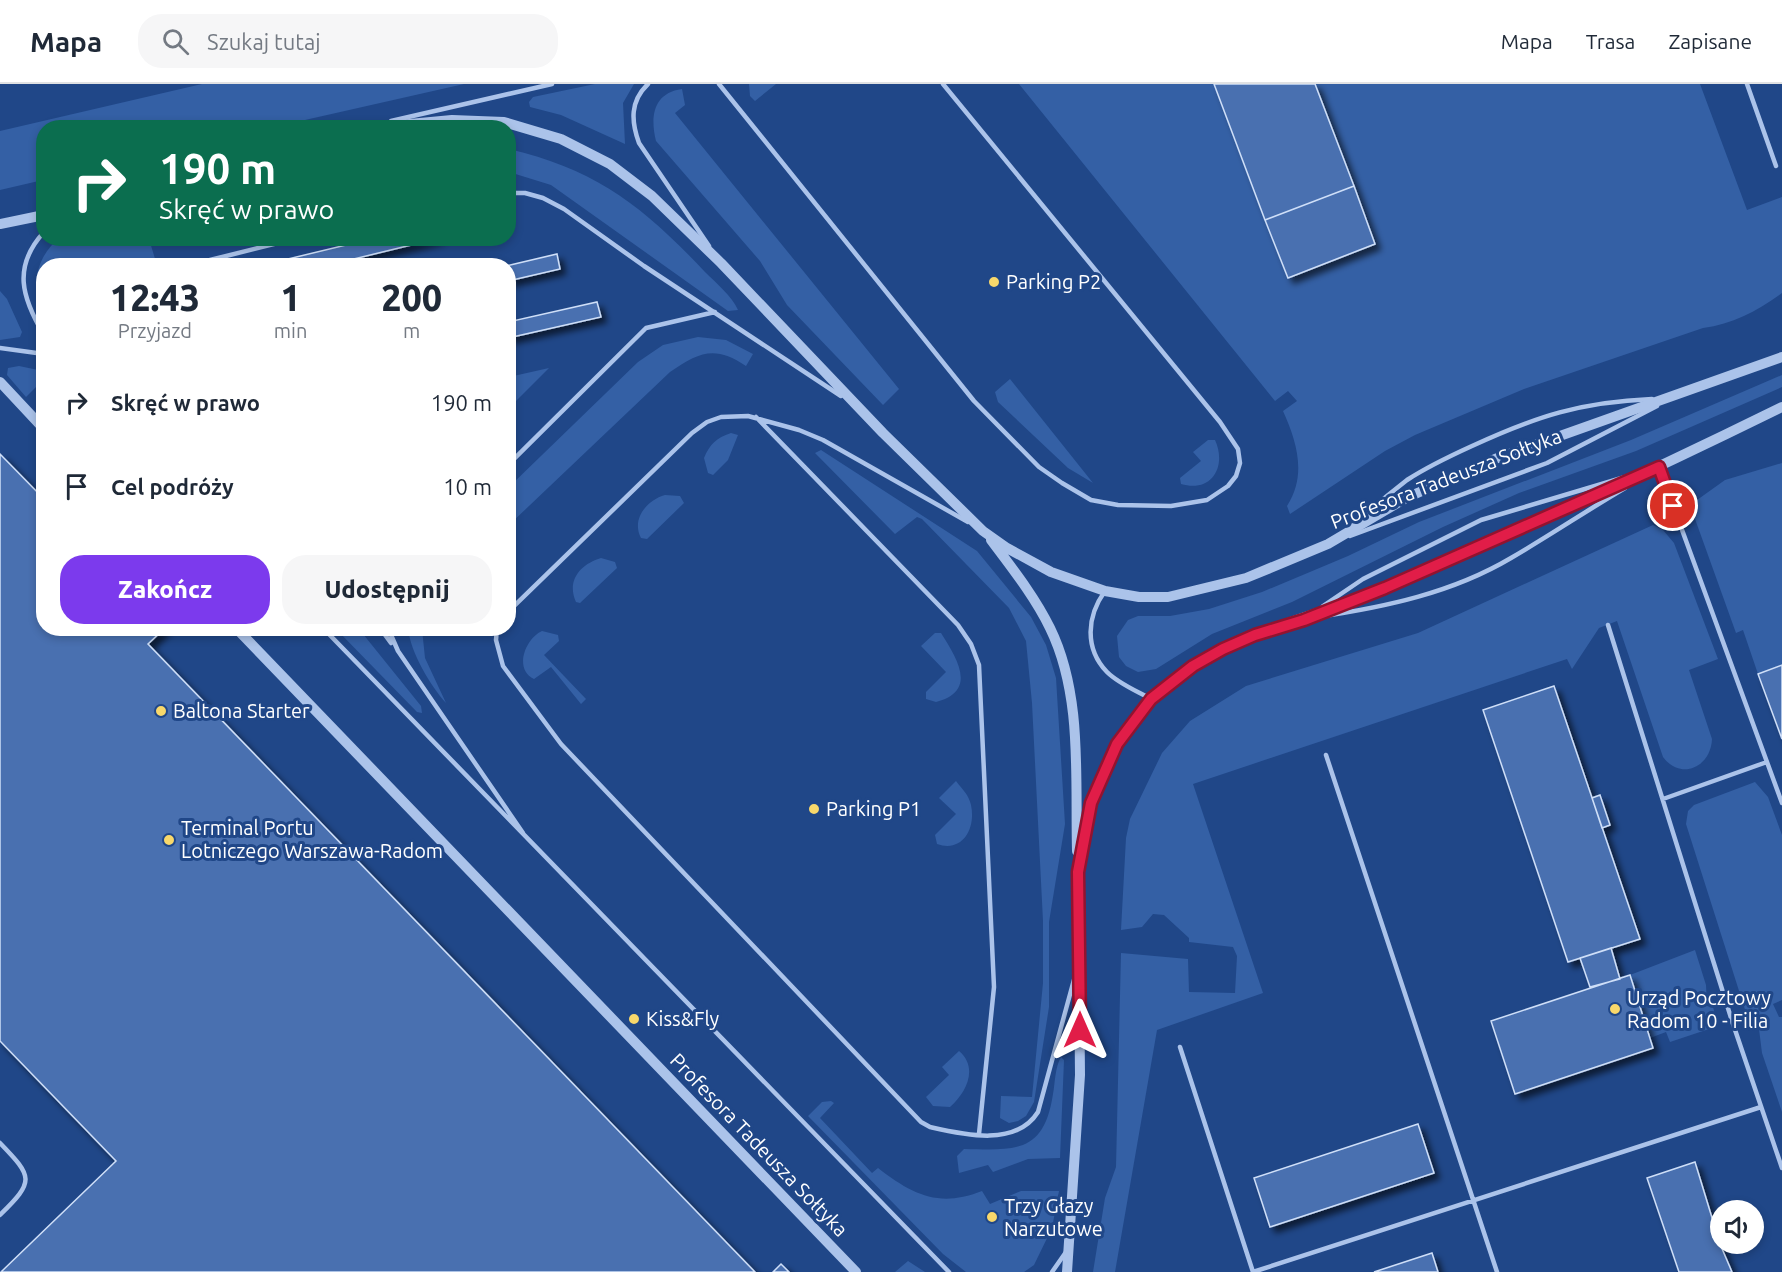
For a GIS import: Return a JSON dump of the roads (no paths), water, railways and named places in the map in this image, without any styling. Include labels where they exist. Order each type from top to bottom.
[{"type":"street","points":[[516,126],[561,139],[631,178],[721,263],[858,406],[983,531],[1033,600],[1050,628],[1061,655],[1072,716],[1078,872],[1080,1075],[1071,1244],[1067,1272]]},
{"type":"street","points":[[0,224],[36,216]]},
{"type":"street","points":[[0,232],[36,217]]},
{"type":"street","name":"Profesora Tadeusza Sołtyka","points":[[983,531],[1030,562],[1105,591],[1139,597],[1168,597],[1208,589],[1246,578],[1328,544],[1407,498],[1494,459],[1673,398],[1782,357]]},
{"type":"street","points":[[0,382],[36,420]]},
{"type":"street","points":[[1078,872],[1091,803],[1102,773],[1123,735],[1151,699],[1193,666],[1255,635],[1304,620],[1385,588],[1659,467],[1782,407]]},
{"type":"street","name":"Profesora Tadeusza Sołtyka","points":[[244,636],[856,1272]]},
{"type":"lane","points":[[398,120],[552,84]]},
{"type":"lane","points":[[648,84],[635,100],[633,111],[633,128],[639,143],[721,263]]},
{"type":"lane","points":[[719,84],[974,400],[1039,467],[1091,500],[1119,505],[1195,504],[1219,493],[1236,476],[1240,463],[1238,449],[1220,422],[943,84]]},
{"type":"lane","points":[[1747,84],[1776,166]]},
{"type":"lane","points":[[516,193],[543,198],[564,209],[858,406]]},
{"type":"lane","points":[[36,240],[26,261],[22,281],[25,300],[36,320]]},
{"type":"lane","points":[[218,258],[266,246]]},
{"type":"lane","points":[[516,457],[646,328],[715,312]]},
{"type":"lane","points":[[0,348],[36,353]]},
{"type":"lane","name":"Profesora Tadeusza Sołtyka","points":[[1328,544],[1547,463],[1673,398]]},
{"type":"lane","name":"Profesora Tadeusza Sołtyka","points":[[1328,544],[1408,480],[1445,459],[1518,425],[1563,409],[1618,400],[1673,398]]},
{"type":"lane","points":[[516,604],[692,433],[707,422],[722,417],[756,417],[823,440],[983,531]]},
{"type":"lane","points":[[756,417],[958,625],[971,644],[980,665],[994,987],[979,1134]]},
{"type":"lane","points":[[1304,620],[1376,608],[1449,587],[1510,558],[1659,467]]},
{"type":"lane","points":[[1304,620],[1363,579],[1480,520],[1659,467]]},
{"type":"lane","points":[[1659,467],[1782,803]]},
{"type":"lane","points":[[1105,591],[1096,603],[1090,621],[1091,639],[1096,658],[1108,673],[1151,699]]},
{"type":"lane","points":[[1608,625],[1782,1168]]},
{"type":"lane","points":[[331,636],[531,845],[949,1272]]},
{"type":"lane","points":[[386,636],[531,845]]},
{"type":"lane","points":[[391,636],[398,651]]},
{"type":"lane","points":[[497,636],[498,654],[513,681],[561,744],[921,1122],[943,1130],[979,1134],[1017,1133],[1030,1124],[1038,1112],[1079,963]]},
{"type":"lane","points":[[1326,755],[1497,1272]]},
{"type":"lane","points":[[1663,799],[1767,762]]},
{"type":"lane","points":[[1180,1047],[1253,1272],[1761,1107]]},
{"type":"lane","points":[[0,1143],[21,1165],[26,1174],[22,1193],[0,1215]]},
{"type":"lane","points":[[1052,1272],[1071,1244]]},
{"type":"place","name":"Parking P2","points":[[994,282]]},
{"type":"place","name":"Baltona Starter","points":[[161,711]]},
{"type":"place","name":"Parking P1","points":[[814,809]]},
{"type":"place","name":"Terminal Portu Lotniczego Warszawa-Radom","points":[[169,840]]},
{"type":"place","name":"Urząd Pocztowy Radom 10 - Filia","points":[[1615,1009]]},
{"type":"place","name":"Kiss&Fly","points":[[634,1019]]},
{"type":"place","name":"Trzy Głazy Narzutowe","points":[[992,1217]]}]
